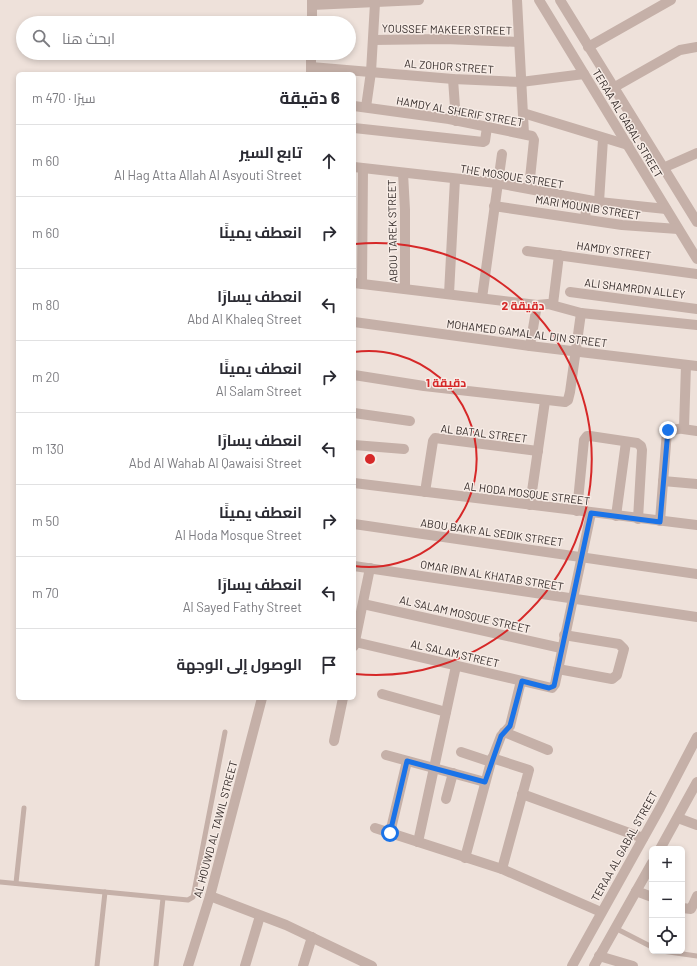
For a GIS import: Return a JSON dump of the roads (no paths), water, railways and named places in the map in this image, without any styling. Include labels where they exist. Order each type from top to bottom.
[{"type":"street","points":[[312,16],[312,3],[375,3],[418,0]]},
{"type":"street","points":[[517,0],[524,134]]},
{"type":"street","name":"TERAA AL GABAL STREET","points":[[539,0],[678,229],[695,254]]},
{"type":"street","name":"TERAA AL GABAL STREET","points":[[562,0],[588,47],[663,168],[692,204],[697,222]]},
{"type":"street","points":[[588,47],[671,0]]},
{"type":"street","points":[[366,107],[374,40],[375,3]]},
{"type":"street","name":"YOUSSEF MAKEER STREET","points":[[374,40],[445,39],[519,42]]},
{"type":"street","points":[[613,88],[680,50],[697,47]]},
{"type":"street","points":[[311,70],[312,60]]},
{"type":"street","name":"AL ZOHOR STREET","points":[[311,70],[371,72],[453,79],[521,82],[584,74]]},
{"type":"street","points":[[453,79],[456,121]]},
{"type":"street","name":"HAMDY AL SHERIF STREET","points":[[356,106],[456,121],[532,136],[534,138],[528,188]]},
{"type":"street","points":[[523,114],[603,139],[628,145]]},
{"type":"street","points":[[356,128],[483,142],[485,141],[487,127]]},
{"type":"street","points":[[599,202],[603,139]]},
{"type":"street","points":[[663,168],[697,152]]},
{"type":"street","points":[[482,298],[502,154]]},
{"type":"street","points":[[358,168],[358,284],[537,304],[553,304],[581,312],[697,325]]},
{"type":"street","name":"THE MOSQUE STREET","points":[[358,168],[497,183],[599,202],[666,209]]},
{"type":"street","name":"ABOU TAREK STREET","points":[[403,173],[405,210],[405,289]]},
{"type":"street","points":[[449,294],[455,179]]},
{"type":"street","points":[[585,219],[587,200]]},
{"type":"street","name":"MARI MOUNIB STREET","points":[[494,206],[645,228],[678,229]]},
{"type":"street","name":"HAMDY STREET","points":[[527,251],[697,274]]},
{"type":"street","points":[[553,304],[559,255]]},
{"type":"street","name":"ALI SHAMRDN ALLEY","points":[[570,292],[697,309]]},
{"type":"street","points":[[530,346],[537,304]]},
{"type":"street","points":[[356,375],[424,386],[545,401],[560,402],[568,400],[581,312]]},
{"type":"street","name":"MOHAMED GAMAL AL DIN STREET","points":[[356,322],[576,352],[697,366]]},
{"type":"street","points":[[683,429],[686,365]]},
{"type":"street","points":[[530,505],[545,401]]},
{"type":"street","points":[[356,413],[410,421]]},
{"type":"street","points":[[660,522],[667,431],[670,429],[683,429],[697,431]]},
{"type":"street","points":[[577,511],[584,440],[587,436],[590,436],[637,443],[642,448],[638,519]]},
{"type":"street","name":"AL BATAL STREET","points":[[425,492],[433,441],[435,438],[538,451]]},
{"type":"street","points":[[616,516],[626,442]]},
{"type":"street","points":[[356,445],[404,449]]},
{"type":"street","points":[[663,482],[697,484]]},
{"type":"street","name":"AL HODA MOSQUE STREET","points":[[356,483],[660,522],[697,525]]},
{"type":"street","points":[[564,635],[619,644],[624,649],[617,675],[610,679],[558,669],[561,648],[591,513]]},
{"type":"street","name":"ABOU BAKR AL SEDIK STREET","points":[[356,524],[697,574]]},
{"type":"street","name":"OMAR IBN AL KHATAB STREET","points":[[356,566],[697,617]]},
{"type":"street","points":[[356,635],[370,568]]},
{"type":"street","name":"AL SALAM MOSQUE STREET","points":[[363,604],[561,648]]},
{"type":"street","name":"AL SALAM STREET","points":[[356,644],[549,688],[555,684],[558,669]]},
{"type":"street","points":[[418,842],[456,666]]},
{"type":"street","points":[[465,858],[492,760],[504,732],[510,726],[522,681]]},
{"type":"street","points":[[382,694],[446,712]]},
{"type":"street","name":"AL HOUWD AL TAWIL STREET","points":[[188,966],[210,896],[261,700]]},
{"type":"street","points":[[334,741],[343,700]]},
{"type":"street","points":[[504,732],[548,750]]},
{"type":"street","name":"TERAA AL GABAL STREET","points":[[572,966],[644,838],[697,737]]},
{"type":"street","points":[[460,752],[529,769],[502,869]]},
{"type":"street","points":[[386,755],[485,782]]},
{"type":"street","points":[[390,833],[407,761]]},
{"type":"street","points":[[446,799],[453,773]]},
{"type":"street","points":[[662,846],[696,784]]},
{"type":"street","points":[[522,794],[644,838]]},
{"type":"street","points":[[678,818],[697,824]]},
{"type":"street","points":[[375,828],[502,869],[601,912]]},
{"type":"street","points":[[594,966],[649,869]]},
{"type":"street","points":[[636,891],[649,896]]},
{"type":"street","points":[[210,896],[312,937],[359,963],[372,966]]},
{"type":"street","points":[[685,909],[691,909],[697,896]]},
{"type":"street","points":[[245,966],[260,916]]},
{"type":"street","points":[[303,966],[312,937]]},
{"type":"street","points":[[599,956],[633,966]]},
{"type":"lane","points":[[0,882],[188,900],[193,897],[225,732]]},
{"type":"lane","points":[[16,883],[24,808]]},
{"type":"lane","points":[[97,966],[105,892]]},
{"type":"lane","points":[[156,966],[163,898]]},
{"type":"lane","points":[[615,928],[649,945]]},
{"type":"lane","points":[[683,954],[697,956]]}]
